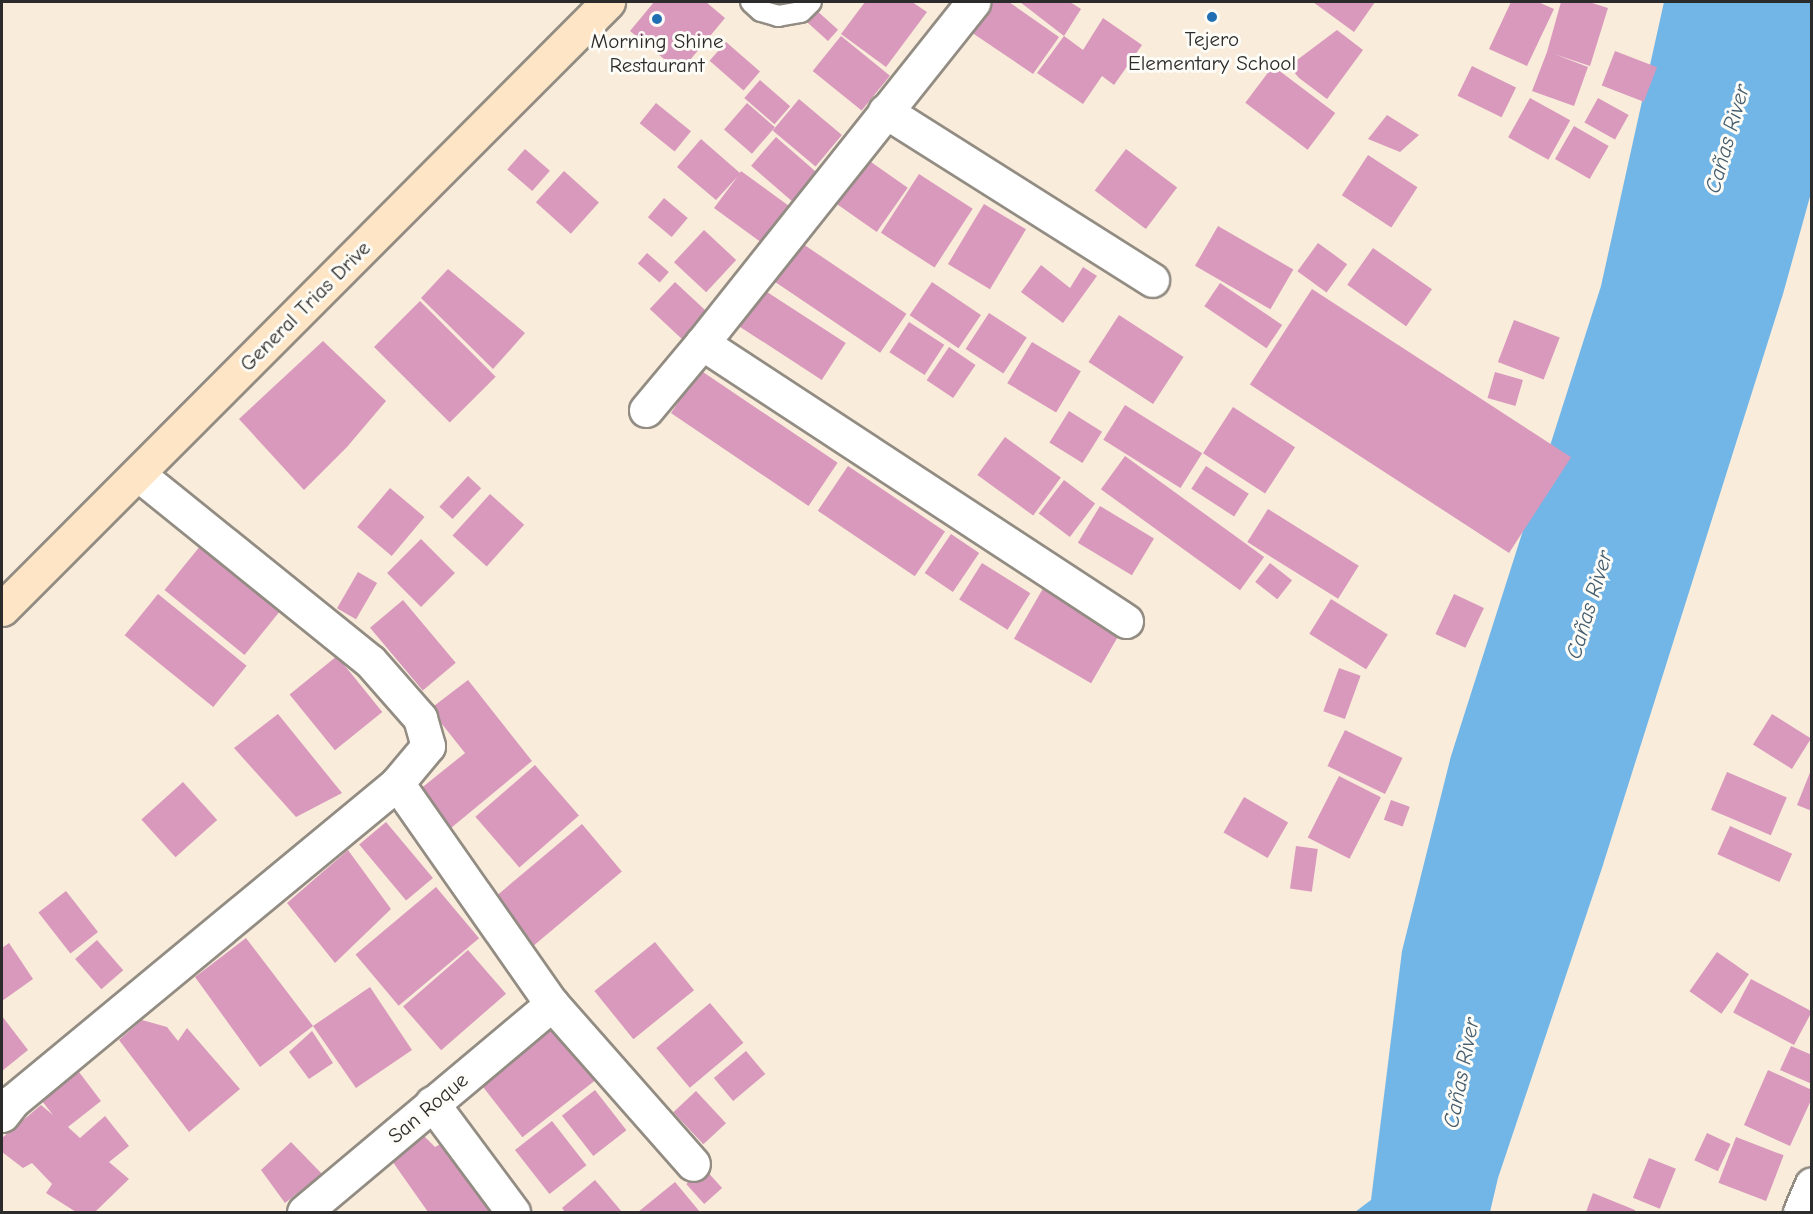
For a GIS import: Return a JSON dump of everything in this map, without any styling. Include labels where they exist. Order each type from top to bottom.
[{"type":"main road","name":"General Trias Drive","points":[[2,609],[608,2]]},
{"type":"street","points":[[646,410],[973,2]]},
{"type":"street","points":[[885,111],[1152,280]]},
{"type":"street","points":[[702,343],[1125,621]]},
{"type":"street","points":[[2,1115],[12,1101],[397,783],[428,746],[420,718],[370,661],[138,474]]},
{"type":"street","points":[[397,783],[552,1004],[693,1164]]},
{"type":"street","name":"San Roque","points":[[304,1212],[552,1004]]},
{"type":"street","points":[[432,1103],[513,1212]]},
{"type":"street","points":[[1800,1212],[1812,1184]]},
{"type":"lane","points":[[751,2],[761,11],[778,16],[801,12],[811,2]]},
{"type":"water","name":"Cañas River","points":[[1664,2],[1811,2],[1811,193],[1783,294],[1602,868],[1498,1178],[1490,1212],[1355,1212],[1371,1200],[1402,951],[1451,756],[1601,286]]},
{"type":"building","points":[[654,2],[706,2],[725,18],[680,72],[630,31]]},
{"type":"building","points":[[865,2],[912,2],[927,12],[886,67],[841,34]]},
{"type":"building","points":[[991,2],[1009,2],[1059,37],[1033,74],[971,32]]},
{"type":"building","points":[[1020,2],[1070,2],[1081,9],[1064,36]]},
{"type":"building","points":[[1313,2],[1375,2],[1354,32]]},
{"type":"building","points":[[1511,2],[1538,2],[1554,9],[1527,66],[1489,49]]},
{"type":"building","points":[[1561,2],[1589,2],[1608,8],[1590,66],[1554,54],[1588,67],[1574,106],[1532,91],[1547,52]]},
{"type":"building","points":[[815,9],[838,30],[828,41],[805,20]]},
{"type":"building","points":[[1103,18],[1142,45],[1114,85],[1102,76],[1083,104],[1037,73],[1064,36],[1083,50]]},
{"type":"building","points":[[1337,30],[1363,50],[1327,99],[1299,78],[1289,66]]},
{"type":"building","points":[[841,36],[890,76],[862,111],[813,71]]},
{"type":"building","points":[[726,42],[760,72],[744,90],[710,61]]},
{"type":"building","points":[[1615,51],[1657,67],[1644,102],[1602,86]]},
{"type":"building","points":[[1273,66],[1335,113],[1308,150],[1245,103]]},
{"type":"building","points":[[1472,66],[1516,87],[1502,117],[1458,96]]},
{"type":"building","points":[[760,80],[790,106],[774,124],[744,98]]},
{"type":"building","points":[[1530,98],[1570,120],[1548,160],[1508,137]]},
{"type":"building","points":[[1598,98],[1629,115],[1615,139],[1584,122]]},
{"type":"building","points":[[799,99],[842,135],[816,166],[773,130]]},
{"type":"building","points":[[656,103],[691,131],[675,152],[640,123]]},
{"type":"building","points":[[747,103],[775,127],[752,154],[724,129]]},
{"type":"building","points":[[1387,115],[1419,135],[1400,152],[1368,139]]},
{"type":"building","points":[[1574,126],[1609,146],[1590,179],[1555,159]]},
{"type":"building","points":[[776,137],[819,174],[794,203],[751,166]]},
{"type":"building","points":[[701,139],[740,173],[741,171],[789,206],[762,243],[714,208],[738,176],[716,200],[677,167]]},
{"type":"building","points":[[525,149],[550,171],[532,191],[507,169]]},
{"type":"building","points":[[1126,149],[1177,188],[1146,229],[1095,191]]},
{"type":"building","points":[[861,155],[908,188],[877,232],[830,199]]},
{"type":"building","points":[[1368,155],[1417,187],[1391,227],[1342,195]]},
{"type":"building","points":[[564,171],[599,202],[571,234],[536,202]]},
{"type":"building","points":[[919,174],[973,209],[935,268],[881,233]]},
{"type":"building","points":[[664,198],[688,218],[672,237],[648,217]]},
{"type":"building","points":[[984,204],[1026,229],[990,289],[948,264]]},
{"type":"building","points":[[1218,226],[1293,270],[1270,309],[1195,266]]},
{"type":"building","points":[[704,230],[736,260],[706,292],[674,262]]},
{"type":"building","points":[[797,240],[906,314],[880,353],[771,279]]},
{"type":"building","points":[[1318,243],[1347,264],[1327,292],[1297,271]]},
{"type":"building","points":[[1373,248],[1432,289],[1406,326],[1347,285]]},
{"type":"building","points":[[647,253],[669,272],[660,283],[638,264]]},
{"type":"building","points":[[1041,265],[1070,288],[1083,267],[1097,276],[1063,323],[1021,292]]},
{"type":"building","points":[[448,269],[525,333],[493,369],[421,298]]},
{"type":"building","points":[[675,282],[707,312],[682,339],[650,309]]},
{"type":"building","points":[[932,282],[981,315],[959,348],[910,315]]},
{"type":"building","points":[[1220,283],[1282,325],[1267,348],[1204,306]]},
{"type":"building","points":[[761,288],[846,343],[822,380],[737,325]]},
{"type":"building","points":[[1312,289],[1571,457],[1509,553],[1250,385]]},
{"type":"building","points":[[420,301],[496,377],[450,423],[374,347]]},
{"type":"building","points":[[989,313],[1027,338],[1003,374],[966,349]]},
{"type":"building","points":[[1119,315],[1184,357],[1153,404],[1089,362]]},
{"type":"building","points":[[1514,320],[1560,338],[1544,380],[1498,362]]},
{"type":"building","points":[[909,322],[944,345],[925,375],[889,352]]},
{"type":"building","points":[[323,341],[386,401],[347,447],[304,490],[239,419]]},
{"type":"building","points":[[1032,342],[1081,371],[1056,413],[1007,383]]},
{"type":"building","points":[[949,347],[976,365],[953,398],[927,380]]},
{"type":"building","points":[[700,370],[838,463],[809,506],[671,413]]},
{"type":"building","points":[[1495,372],[1523,380],[1515,406],[1488,398]]},
{"type":"building","points":[[1125,405],[1202,453],[1180,488],[1103,440]]},
{"type":"building","points":[[1233,407],[1295,447],[1265,493],[1203,453]]},
{"type":"building","points":[[1069,411],[1102,432],[1082,463],[1049,442]]},
{"type":"building","points":[[1005,437],[1061,478],[1033,516],[977,475]]},
{"type":"building","points":[[1125,456],[1264,557],[1240,590],[1101,489]]},
{"type":"building","points":[[848,466],[945,531],[915,576],[818,511]]},
{"type":"building","points":[[1206,466],[1249,494],[1234,516],[1191,489]]},
{"type":"building","points":[[468,476],[481,488],[453,519],[439,507]]},
{"type":"building","points":[[1064,480],[1095,503],[1070,537],[1039,514]]},
{"type":"building","points":[[390,488],[424,517],[392,556],[357,527]]},
{"type":"building","points":[[490,494],[524,525],[487,566],[453,536]]},
{"type":"building","points":[[1100,506],[1154,538],[1132,575],[1078,543]]},
{"type":"building","points":[[1268,509],[1359,566],[1338,599],[1247,542]]},
{"type":"building","points":[[951,534],[979,553],[953,592],[925,573]]},
{"type":"building","points":[[421,539],[455,573],[421,607],[387,573]]},
{"type":"building","points":[[201,545],[281,610],[245,655],[164,590]]},
{"type":"building","points":[[982,563],[1030,593],[1008,630],[959,599]]},
{"type":"building","points":[[1270,563],[1292,580],[1277,599],[1255,582]]},
{"type":"building","points":[[358,572],[377,583],[356,619],[337,608]]},
{"type":"building","points":[[1045,585],[1122,630],[1091,683],[1014,639]]},
{"type":"building","points":[[158,594],[247,666],[213,707],[125,635]]},
{"type":"building","points":[[1454,594],[1484,608],[1465,648],[1435,634]]},
{"type":"building","points":[[1331,599],[1388,635],[1366,669],[1309,634]]},
{"type":"building","points":[[403,600],[456,663],[423,690],[370,628]]},
{"type":"building","points":[[337,656],[382,712],[335,750],[290,694]]},
{"type":"building","points":[[1339,668],[1361,676],[1345,719],[1323,711]]},
{"type":"building","points":[[468,680],[532,761],[451,828],[419,790],[465,753],[430,709]]},
{"type":"building","points":[[278,714],[342,793],[296,817],[234,748]]},
{"type":"building","points":[[1772,714],[1811,738],[1792,769],[1753,745]]},
{"type":"building","points":[[1345,730],[1403,758],[1385,794],[1327,766]]},
{"type":"building","points":[[535,765],[579,816],[519,867],[475,817]]},
{"type":"building","points":[[1812,770],[1812,811],[1797,805]]},
{"type":"building","points":[[1727,772],[1787,797],[1771,835],[1711,810]]},
{"type":"building","points":[[1339,776],[1381,797],[1350,859],[1308,837]]},
{"type":"building","points":[[183,782],[217,820],[176,857],[141,819]]},
{"type":"building","points":[[1244,797],[1288,823],[1268,858],[1224,833]]},
{"type":"building","points":[[1391,800],[1410,807],[1403,827],[1384,820]]},
{"type":"building","points":[[386,822],[433,878],[406,900],[359,844]]},
{"type":"building","points":[[582,824],[622,871],[530,949],[490,901]]},
{"type":"building","points":[[1730,826],[1792,854],[1780,882],[1717,854]]},
{"type":"building","points":[[1296,846],[1318,849],[1312,892],[1290,889]]},
{"type":"building","points":[[348,850],[391,909],[335,963],[287,903]]},
{"type":"building","points":[[436,887],[479,938],[399,1006],[356,954]]},
{"type":"building","points":[[66,891],[98,932],[70,954],[38,913]]},
{"type":"building","points":[[246,938],[313,1026],[260,1067],[195,977]]},
{"type":"building","points":[[97,940],[123,970],[101,989],[75,959]]},
{"type":"building","points":[[655,942],[694,990],[633,1039],[594,991]]},
{"type":"building","points":[[9,943],[33,979],[2,1001],[2,948]]},
{"type":"building","points":[[468,950],[506,994],[441,1050],[403,1006]]},
{"type":"building","points":[[1717,952],[1749,974],[1721,1014],[1689,991]]},
{"type":"building","points":[[1751,979],[1812,1011],[1794,1045],[1733,1013]]},
{"type":"building","points":[[370,987],[412,1050],[356,1088],[313,1026]]},
{"type":"building","points":[[710,1003],[743,1043],[690,1088],[656,1048]]},
{"type":"building","points":[[2,1016],[28,1050],[2,1071]]},
{"type":"building","points":[[142,1020],[167,1027],[178,1041],[187,1028],[240,1089],[189,1132],[119,1040]]},
{"type":"building","points":[[556,1026],[597,1079],[522,1137],[481,1084]]},
{"type":"building","points":[[312,1031],[333,1063],[309,1079],[289,1052]]},
{"type":"building","points":[[1791,1046],[1812,1055],[1812,1084],[1780,1070]]},
{"type":"building","points":[[746,1051],[765,1074],[733,1101],[714,1078]]},
{"type":"building","points":[[1768,1070],[1812,1090],[1812,1098],[1790,1146],[1744,1125]]},
{"type":"building","points":[[79,1072],[101,1101],[68,1127],[80,1138],[105,1116],[129,1146],[109,1162],[129,1179],[95,1212],[76,1212],[46,1193],[52,1184],[32,1163],[23,1168],[2,1152],[2,1138],[41,1105],[53,1115],[42,1101]]},
{"type":"building","points":[[595,1090],[626,1130],[593,1156],[562,1116]]},
{"type":"building","points":[[696,1091],[726,1123],[703,1144],[673,1112]]},
{"type":"building","points":[[552,1121],[586,1165],[549,1194],[515,1150]]},
{"type":"building","points":[[418,1130],[435,1147],[453,1137],[511,1212],[428,1212],[390,1158]]},
{"type":"building","points":[[1707,1133],[1731,1144],[1718,1171],[1694,1160]]},
{"type":"building","points":[[1736,1137],[1784,1155],[1766,1201],[1718,1183]]},
{"type":"building","points":[[291,1142],[322,1174],[285,1203],[261,1170]]},
{"type":"building","points":[[1649,1158],[1676,1169],[1660,1209],[1633,1198]]},
{"type":"building","points":[[704,1168],[722,1188],[704,1204],[686,1184]]},
{"type":"building","points":[[595,1180],[622,1212],[565,1212],[562,1208]]},
{"type":"building","points":[[675,1182],[700,1212],[638,1212]]},
{"type":"building","points":[[1593,1193],[1635,1210],[1635,1212],[1586,1212]]},
{"type":"place","name":"Tejero Elementary School","points":[[1212,17]]},
{"type":"place","name":"Morning Shine Restaurant","points":[[657,19]]}]
